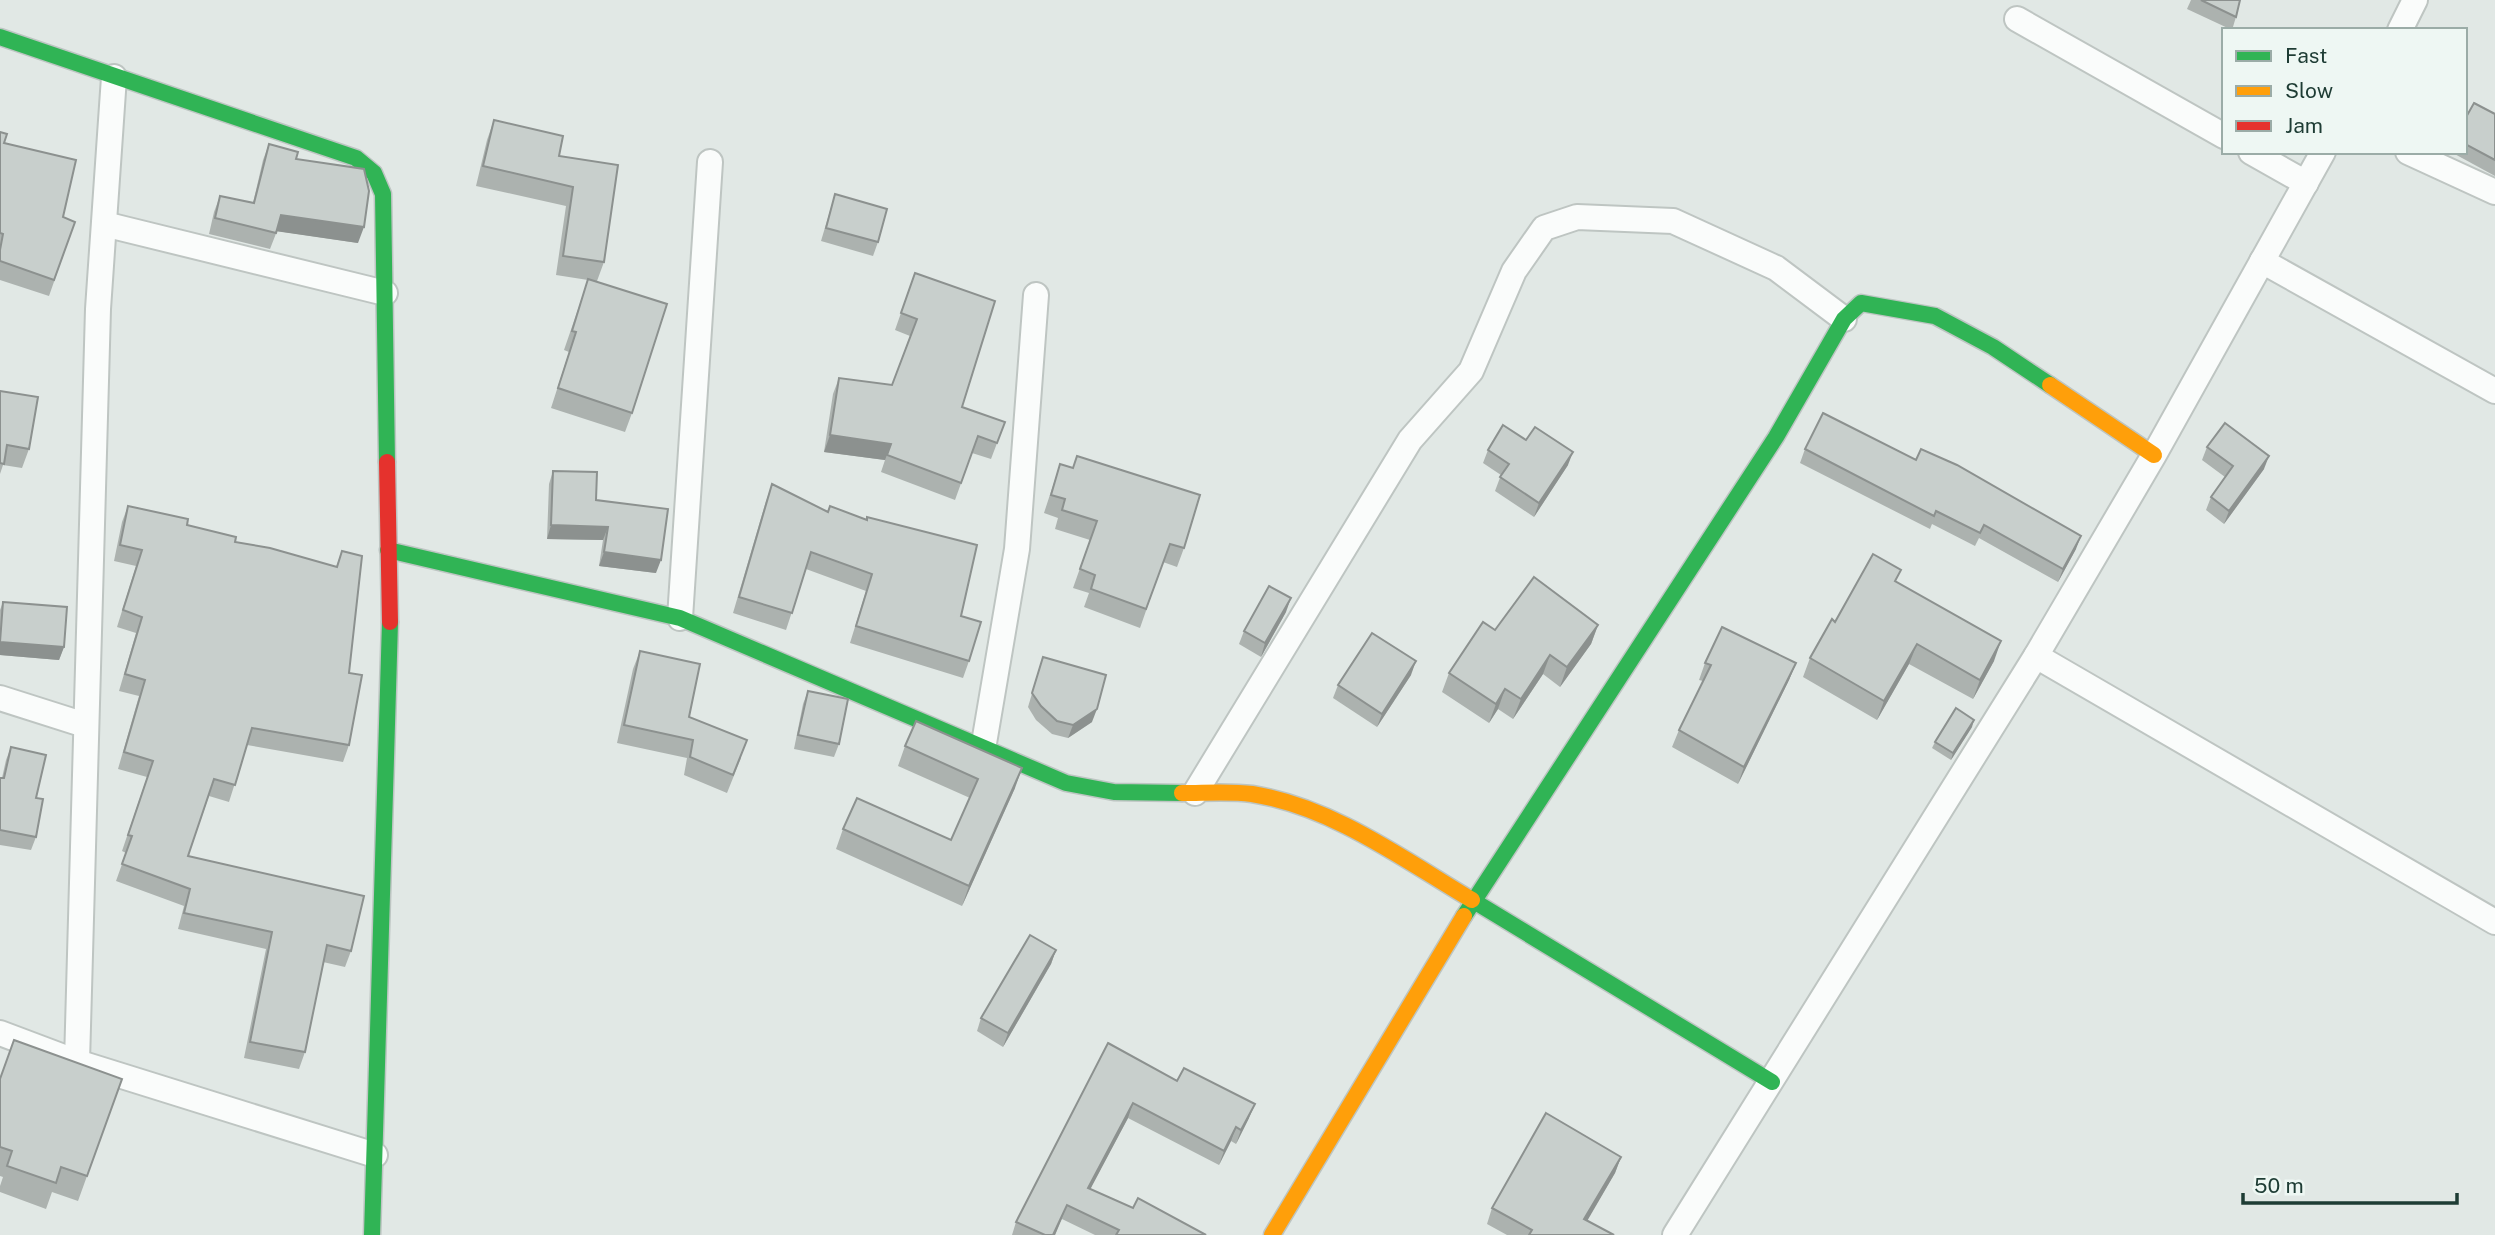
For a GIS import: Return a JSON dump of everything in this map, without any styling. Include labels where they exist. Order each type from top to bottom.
[{"type":"street","points":[[2401,28],[2415,0]]},
{"type":"street","points":[[2017,19],[2222,135]]},
{"type":"street","points":[[0,37],[356,158],[370,166],[379,178],[383,194],[390,639],[372,1235]]},
{"type":"street","points":[[77,1062],[98,309],[114,77]]},
{"type":"street","points":[[2255,154],[2306,183]]},
{"type":"street","points":[[1675,1235],[2036,656],[2154,455],[2322,154]]},
{"type":"street","points":[[2412,154],[2495,192]]},
{"type":"street","points":[[680,618],[710,162]]},
{"type":"street","points":[[1195,793],[1410,440],[1471,370],[1514,271],[1545,228],[1577,217],[1672,221],[1776,268],[1844,319]]},
{"type":"street","points":[[104,224],[385,293]]},
{"type":"street","points":[[2262,261],[2495,391]]},
{"type":"street","points":[[983,749],[1017,549],[1037,295]]},
{"type":"street","points":[[1272,1235],[1473,901],[1776,437],[1844,319],[1861,303],[1936,316],[1993,347],[2154,455]]},
{"type":"street","points":[[388,550],[680,618],[1066,783],[1114,792],[1251,794],[1306,809],[1364,835],[1772,1082]]},
{"type":"street","points":[[2036,656],[2495,922]]},
{"type":"street","points":[[0,698],[85,725]]},
{"type":"street","points":[[0,1034],[77,1062],[375,1155]]},
{"type":"building","points":[[2201,0],[2240,0],[2236,17]]},
{"type":"building","points":[[2474,103],[2495,114],[2495,160],[2467,145],[2467,115]]},
{"type":"building","points":[[494,120],[563,136],[559,156],[618,165],[604,262],[563,256],[573,187],[483,166]]},
{"type":"building","points":[[0,132],[7,134],[4,143],[76,160],[63,217],[75,222],[54,280],[0,261],[3,234],[0,233]]},
{"type":"building","points":[[269,144],[298,152],[296,159],[364,169],[369,191],[364,227],[281,215],[276,233],[215,218],[220,196],[254,203]]},
{"type":"building","points":[[835,194],[887,209],[878,242],[826,228]]},
{"type":"building","points":[[915,273],[995,301],[962,407],[1005,422],[997,443],[978,436],[961,483],[887,455],[891,444],[830,435],[839,378],[892,385],[917,319],[901,313]]},
{"type":"building","points":[[588,279],[667,304],[632,413],[558,388],[576,332],[572,331]]},
{"type":"building","points":[[0,391],[38,397],[29,449],[7,445],[4,464],[0,463]]},
{"type":"building","points":[[1823,413],[1916,460],[1921,449],[1957,465],[2081,536],[2063,569],[1984,525],[1980,533],[1936,511],[1934,516],[1805,449]]},
{"type":"building","points":[[2225,423],[2269,456],[2229,511],[2211,497],[2233,466],[2207,447]]},
{"type":"building","points":[[1503,425],[1526,440],[1535,427],[1573,452],[1539,503],[1500,477],[1509,464],[1488,450]]},
{"type":"building","points":[[1077,456],[1200,495],[1184,548],[1170,544],[1146,609],[1091,589],[1095,575],[1080,569],[1097,521],[1062,510],[1065,499],[1051,495],[1060,464],[1073,468]]},
{"type":"building","points":[[553,471],[597,472],[596,500],[668,509],[661,560],[604,552],[608,527],[551,525]]},
{"type":"building","points":[[772,484],[828,512],[830,506],[867,520],[867,517],[977,545],[961,616],[981,622],[969,661],[856,626],[872,574],[811,552],[792,613],[739,597]]},
{"type":"building","points":[[128,506],[188,519],[187,525],[236,537],[235,542],[270,548],[337,567],[342,551],[362,556],[349,673],[362,675],[349,745],[252,728],[235,785],[214,779],[188,856],[364,896],[351,951],[327,945],[305,1052],[250,1042],[272,932],[184,913],[190,889],[122,864],[132,836],[128,835],[153,761],[124,752],[145,680],[125,674],[142,617],[123,610],[142,550],[120,545]]},
{"type":"building","points":[[1873,554],[1901,570],[1895,581],[2001,641],[1980,680],[1917,644],[1884,701],[1810,658],[1832,619],[1835,622]]},
{"type":"building","points":[[1534,577],[1598,625],[1567,667],[1550,655],[1521,699],[1505,689],[1496,704],[1449,673],[1483,622],[1495,630]]},
{"type":"building","points":[[1269,586],[1291,598],[1265,643],[1244,631]]},
{"type":"building","points":[[3,602],[67,607],[64,647],[0,642]]},
{"type":"building","points":[[1722,627],[1796,663],[1744,767],[1679,730],[1711,665],[1705,663]]},
{"type":"building","points":[[1372,633],[1416,661],[1382,714],[1338,685]]},
{"type":"building","points":[[640,651],[700,664],[689,717],[747,740],[733,775],[690,757],[693,740],[624,725]]},
{"type":"building","points":[[1043,657],[1106,675],[1097,709],[1073,725],[1057,721],[1041,706],[1032,693]]},
{"type":"building","points":[[808,691],[848,699],[839,744],[798,735]]},
{"type":"building","points":[[1956,708],[1974,720],[1953,753],[1935,742]]},
{"type":"building","points":[[916,721],[1022,768],[969,886],[843,829],[857,798],[951,840],[978,779],[905,746]]},
{"type":"building","points":[[11,747],[46,755],[36,798],[43,799],[36,837],[0,830],[0,778],[4,778]]},
{"type":"building","points":[[1030,935],[1056,950],[1008,1033],[981,1018]]},
{"type":"building","points":[[14,1040],[122,1079],[87,1176],[61,1167],[56,1183],[7,1166],[12,1151],[0,1147],[0,1079]]},
{"type":"building","points":[[1108,1043],[1177,1081],[1184,1068],[1255,1104],[1241,1130],[1236,1127],[1224,1151],[1133,1103],[1088,1188],[1133,1208],[1138,1198],[1206,1235],[1116,1235],[1119,1230],[1067,1205],[1053,1235],[1045,1235],[1016,1222]]},
{"type":"building","points":[[1546,1113],[1621,1157],[1584,1219],[1614,1235],[1529,1235],[1532,1230],[1492,1208]]},
{"type":"traffic: fast","points":[[0,37],[356,158],[374,173],[383,194],[387,462]]},
{"type":"traffic: fast","points":[[1464,916],[1776,437],[1844,319],[1861,303],[1935,316],[1993,347],[2050,385]]},
{"type":"traffic: fast","points":[[388,550],[680,618],[1066,783],[1114,792],[1182,793]]},
{"type":"traffic: fast","points":[[372,1235],[390,622]]},
{"type":"traffic: fast","points":[[1472,900],[1772,1082]]},
{"type":"traffic: slow","points":[[2050,385],[2154,455]]},
{"type":"traffic: slow","points":[[1182,793],[1252,794],[1311,810],[1366,836],[1472,900]]},
{"type":"traffic: slow","points":[[1272,1235],[1464,916]]},
{"type":"traffic: jam","points":[[387,462],[390,622]]}]
